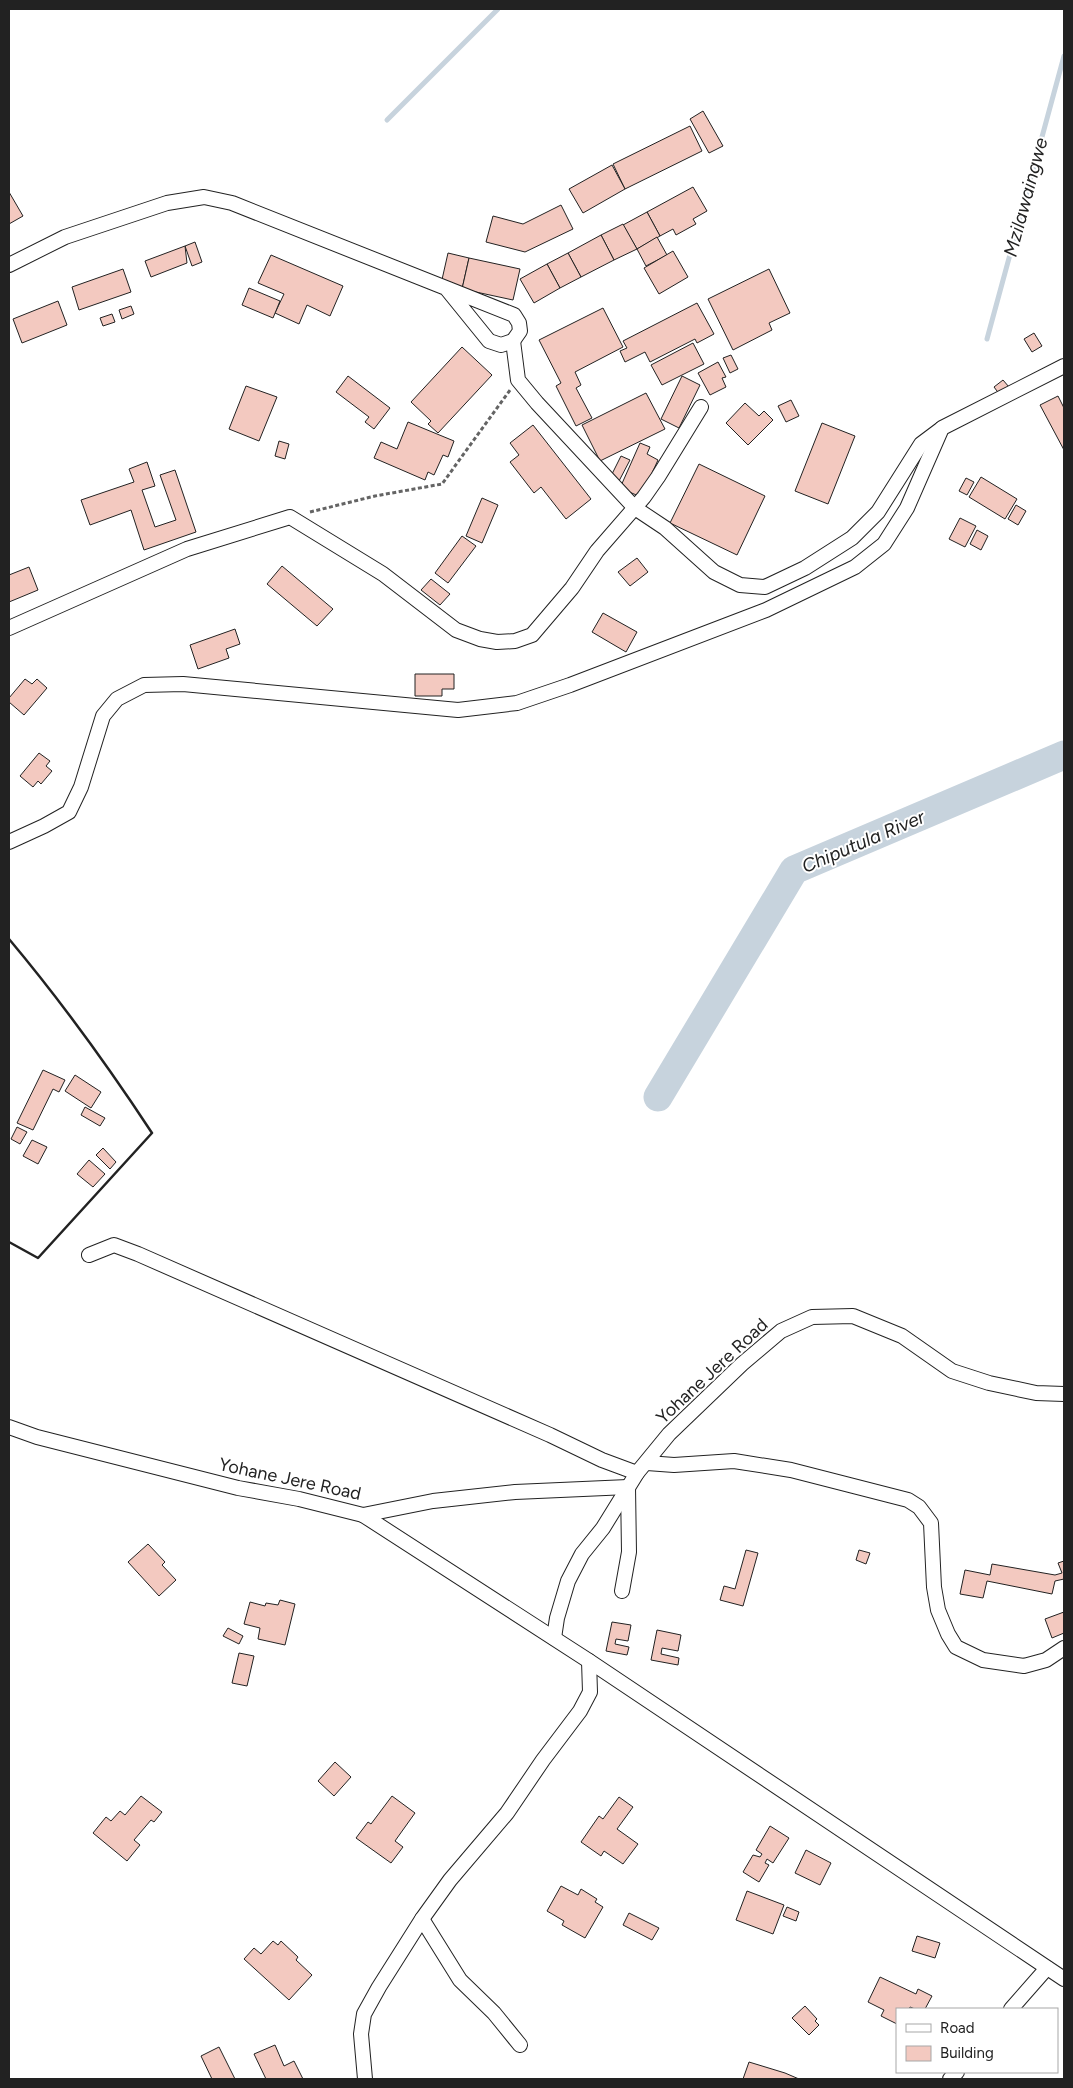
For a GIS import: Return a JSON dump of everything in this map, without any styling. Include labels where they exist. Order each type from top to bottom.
[{"type":"street","points":[[9,265],[65,237],[167,203],[204,197],[232,203],[514,314],[519,323],[520,331],[513,341],[501,346],[488,341],[446,288]]},
{"type":"street","points":[[513,341],[518,380],[635,508],[664,528],[714,572],[740,585],[765,587],[805,568],[852,538],[878,512],[921,444],[942,428],[1064,366]]},
{"type":"street","points":[[9,628],[187,550],[290,517],[383,574],[456,630],[480,639],[515,642],[532,635],[572,588],[597,551],[635,508],[658,478],[700,407]]},
{"type":"street","points":[[9,842],[69,812],[81,786],[103,716],[117,699],[144,685],[183,684],[458,710],[517,703],[570,685],[766,610],[855,567],[884,544],[907,508],[942,428]]},
{"type":"street","points":[[89,1254],[114,1245],[138,1254],[550,1435],[602,1460],[642,1468],[734,1462],[791,1470],[908,1500],[919,1507],[931,1523],[934,1587],[938,1610],[948,1634],[956,1647],[983,1660],[1024,1666],[1046,1660],[1064,1648]]},
{"type":"street","name":"Yohane Jere Road","points":[[554,1638],[557,1618],[568,1581],[582,1554],[603,1528],[642,1468],[669,1434],[742,1364],[781,1331],[812,1317],[853,1316],[902,1336],[952,1370],[989,1382],[1036,1393],[1064,1394]]},
{"type":"street","name":"Yohane Jere Road","points":[[9,1427],[37,1437],[219,1483],[299,1499],[363,1515],[433,1501],[497,1494],[628,1487]]},
{"type":"street","points":[[622,1591],[629,1552],[628,1487]]},
{"type":"street","points":[[363,1515],[589,1661],[1064,1979]]},
{"type":"street","points":[[365,2079],[361,2034],[364,2014],[422,1919],[450,1880],[507,1813],[543,1760],[580,1711],[590,1692],[589,1661]]},
{"type":"street","points":[[422,1919],[460,1980],[494,2013],[520,2045]]},
{"type":"street","points":[[1012,2008],[1047,1968]]},
{"type":"path","points":[[290,517],[375,496],[442,484],[518,380]]},
{"type":"building","points":[[703,111],[723,146],[709,153],[690,119]]},
{"type":"building","points":[[690,126],[702,151],[625,189],[613,164]]},
{"type":"building","points":[[612,165],[625,189],[583,213],[569,189]]},
{"type":"building","points":[[693,187],[707,211],[693,219],[696,224],[676,235],[673,229],[660,236],[647,212]]},
{"type":"building","points":[[9,192],[23,216],[9,224]]},
{"type":"building","points":[[561,205],[573,229],[525,252],[486,242],[493,216],[523,224]]},
{"type":"building","points":[[647,212],[660,236],[637,249],[623,225]]},
{"type":"building","points":[[623,224],[637,249],[614,260],[601,235]]},
{"type":"building","points":[[601,235],[614,260],[581,277],[568,253]]},
{"type":"building","points":[[657,237],[667,255],[646,266],[637,249]]},
{"type":"building","points":[[195,242],[202,262],[192,266],[185,246]]},
{"type":"building","points":[[185,246],[187,263],[151,277],[145,261]]},
{"type":"building","points":[[673,251],[688,277],[659,294],[644,268]]},
{"type":"building","points":[[448,253],[469,258],[462,289],[441,284]]},
{"type":"building","points":[[568,253],[581,277],[560,288],[547,264]]},
{"type":"building","points":[[271,255],[343,286],[330,316],[307,305],[299,324],[275,313],[284,294],[258,283]]},
{"type":"building","points":[[469,258],[520,269],[513,300],[462,289]]},
{"type":"building","points":[[547,264],[560,288],[534,303],[520,279]]},
{"type":"building","points":[[123,269],[131,292],[79,310],[72,287]]},
{"type":"building","points":[[769,269],[790,313],[769,323],[772,330],[733,350],[708,299]]},
{"type":"building","points":[[249,288],[280,301],[273,318],[242,305]]},
{"type":"building","points":[[58,301],[67,325],[22,343],[13,319]]},
{"type":"building","points":[[697,303],[714,334],[697,343],[695,339],[650,362],[645,352],[625,362],[620,351],[627,348],[623,341]]},
{"type":"building","points":[[131,306],[134,314],[122,319],[119,310]]},
{"type":"building","points":[[603,308],[623,347],[575,372],[581,385],[576,388],[592,418],[576,426],[556,386],[561,383],[539,340]]},
{"type":"building","points":[[112,314],[115,322],[103,326],[100,318]]},
{"type":"building","points":[[1034,333],[1042,346],[1032,352],[1024,339]]},
{"type":"building","points":[[693,343],[704,364],[662,385],[651,365]]},
{"type":"building","points":[[462,347],[492,375],[438,433],[428,424],[431,421],[411,402]]},
{"type":"building","points":[[731,355],[738,369],[730,373],[723,358]]},
{"type":"building","points":[[718,362],[726,377],[722,378],[726,387],[710,395],[698,373]]},
{"type":"building","points":[[348,376],[390,408],[374,429],[365,422],[369,417],[336,392]]},
{"type":"building","points":[[682,376],[700,385],[679,428],[661,419]]},
{"type":"building","points":[[1003,380],[1009,387],[1000,395],[994,387]]},
{"type":"building","points":[[246,386],[277,397],[259,441],[229,429]]},
{"type":"building","points":[[646,393],[665,429],[600,461],[582,425]]},
{"type":"building","points":[[1058,396],[1064,408],[1064,450],[1040,405]]},
{"type":"building","points":[[791,400],[799,416],[786,422],[778,406]]},
{"type":"building","points":[[745,403],[759,416],[764,411],[773,420],[748,445],[726,423]]},
{"type":"building","points":[[408,422],[454,441],[448,457],[443,455],[434,475],[428,472],[425,480],[374,458],[381,442],[397,449]]},
{"type":"building","points":[[822,423],[855,436],[828,504],[795,491]]},
{"type":"building","points":[[533,425],[591,499],[566,519],[541,487],[534,493],[510,462],[519,455],[510,443]]},
{"type":"building","points":[[279,441],[289,444],[285,459],[275,456]]},
{"type":"building","points":[[640,443],[650,447],[647,454],[658,460],[641,497],[620,488]]},
{"type":"building","points":[[621,456],[630,460],[619,481],[611,476]]},
{"type":"building","points":[[147,462],[155,486],[142,490],[155,527],[176,520],[160,475],[175,470],[196,532],[144,550],[131,510],[90,525],[81,500],[134,482],[129,469]]},
{"type":"building","points":[[699,464],[765,496],[737,555],[670,523]]},
{"type":"building","points":[[981,477],[1017,499],[1005,519],[969,497]]},
{"type":"building","points":[[966,478],[974,482],[967,495],[959,491]]},
{"type":"building","points":[[482,498],[498,505],[482,543],[466,536]]},
{"type":"building","points":[[1016,505],[1026,511],[1018,525],[1008,519]]},
{"type":"building","points":[[960,518],[976,526],[965,547],[949,539]]},
{"type":"building","points":[[977,530],[988,536],[981,550],[970,544]]},
{"type":"building","points":[[462,536],[476,546],[448,583],[435,573]]},
{"type":"building","points":[[637,558],[648,572],[630,586],[618,572]]},
{"type":"building","points":[[282,566],[333,609],[317,626],[267,584]]},
{"type":"building","points":[[29,567],[38,590],[9,602],[9,575]]},
{"type":"building","points":[[431,579],[450,594],[440,605],[421,590]]},
{"type":"building","points":[[603,613],[637,632],[626,652],[592,632]]},
{"type":"building","points":[[235,629],[240,644],[226,649],[229,658],[198,669],[190,645]]},
{"type":"building","points":[[415,674],[454,674],[454,689],[442,689],[442,696],[415,696]]},
{"type":"building","points":[[25,679],[32,684],[37,679],[47,688],[24,715],[9,702],[9,698]]},
{"type":"building","points":[[39,753],[50,761],[46,766],[52,771],[41,784],[38,781],[33,787],[20,776]]},
{"type":"building","points":[[43,1070],[65,1080],[59,1092],[53,1089],[33,1130],[17,1123]]},
{"type":"building","points":[[75,1075],[101,1092],[91,1108],[65,1091]]},
{"type":"building","points":[[85,1107],[105,1118],[100,1126],[81,1115]]},
{"type":"building","points":[[17,1127],[27,1132],[20,1144],[11,1139]]},
{"type":"building","points":[[32,1140],[47,1147],[38,1164],[23,1156]]},
{"type":"building","points":[[103,1148],[116,1162],[110,1169],[96,1155]]},
{"type":"building","points":[[89,1160],[105,1174],[93,1187],[77,1174]]},
{"type":"building","points":[[148,1544],[165,1562],[162,1565],[176,1580],[159,1596],[128,1562]]},
{"type":"building","points":[[746,1550],[758,1553],[743,1606],[720,1600],[724,1586],[735,1589]]},
{"type":"building","points":[[859,1550],[870,1553],[866,1564],[856,1560]]},
{"type":"building","points":[[1064,1561],[1064,1579],[1055,1581],[1052,1594],[987,1581],[983,1598],[960,1594],[965,1570],[990,1575],[992,1564],[1055,1575],[1062,1573],[1058,1563]]},
{"type":"building","points":[[280,1600],[295,1604],[285,1645],[258,1639],[260,1628],[244,1624],[250,1602],[265,1606],[266,1603],[278,1605]]},
{"type":"building","points":[[1064,1612],[1064,1633],[1052,1638],[1045,1619]]},
{"type":"building","points":[[612,1622],[631,1625],[628,1641],[616,1639],[615,1644],[629,1647],[627,1655],[606,1651]]},
{"type":"building","points":[[228,1628],[243,1636],[239,1644],[223,1636]]},
{"type":"building","points":[[657,1630],[681,1635],[678,1651],[662,1648],[661,1654],[679,1658],[678,1665],[651,1660]]},
{"type":"building","points":[[239,1653],[254,1656],[247,1686],[232,1683]]},
{"type":"building","points":[[335,1762],[351,1777],[334,1796],[318,1781]]},
{"type":"building","points":[[141,1796],[162,1812],[154,1822],[151,1820],[134,1840],[140,1845],[127,1861],[93,1833],[106,1817],[111,1821],[120,1811],[125,1815]]},
{"type":"building","points":[[392,1796],[415,1813],[395,1841],[403,1847],[391,1863],[356,1838],[368,1822],[371,1824]]},
{"type":"building","points":[[619,1797],[633,1807],[617,1829],[638,1844],[623,1864],[604,1851],[601,1856],[581,1842],[599,1816],[603,1819]]},
{"type":"building","points":[[770,1826],[789,1838],[773,1863],[767,1859],[765,1863],[769,1865],[759,1882],[743,1872],[753,1855],[760,1857],[762,1854],[756,1850]]},
{"type":"building","points":[[806,1850],[831,1863],[820,1885],[795,1873]]},
{"type":"building","points":[[561,1886],[578,1895],[581,1889],[597,1899],[595,1902],[603,1907],[585,1938],[562,1925],[564,1921],[547,1911]]},
{"type":"building","points":[[747,1891],[784,1905],[773,1934],[736,1920]]},
{"type":"building","points":[[787,1907],[799,1912],[796,1921],[783,1916]]},
{"type":"building","points":[[629,1913],[659,1928],[652,1940],[623,1925]]},
{"type":"building","points":[[917,1936],[940,1943],[935,1958],[912,1951]]},
{"type":"building","points":[[273,1941],[278,1945],[281,1941],[298,1957],[296,1960],[312,1975],[289,2000],[244,1959],[254,1948],[261,1954]]},
{"type":"building","points":[[880,1977],[916,1994],[918,1989],[932,1996],[926,2008],[896,2008],[896,2024],[881,2016],[884,2010],[868,2002]]},
{"type":"building","points":[[805,2006],[817,2019],[815,2021],[819,2025],[809,2035],[792,2018]]},
{"type":"building","points":[[275,2045],[284,2066],[294,2061],[303,2079],[266,2079],[254,2054]]},
{"type":"building","points":[[219,2047],[235,2079],[212,2079],[201,2056]]},
{"type":"building","points":[[749,2062],[785,2073],[799,2079],[743,2079]]},
{"type":"waterway","name":"Mzilawaingwe","points":[[387,120],[498,9]]},
{"type":"waterway","name":"Mzilawaingwe","points":[[987,339],[1064,56]]},
{"type":"waterway","name":"Chiputula River","points":[[658,1097],[794,870],[1064,755]]},
{"type":"wall","points":[[9,939],[84,1034],[152,1133],[38,1258],[9,1242]]}]
